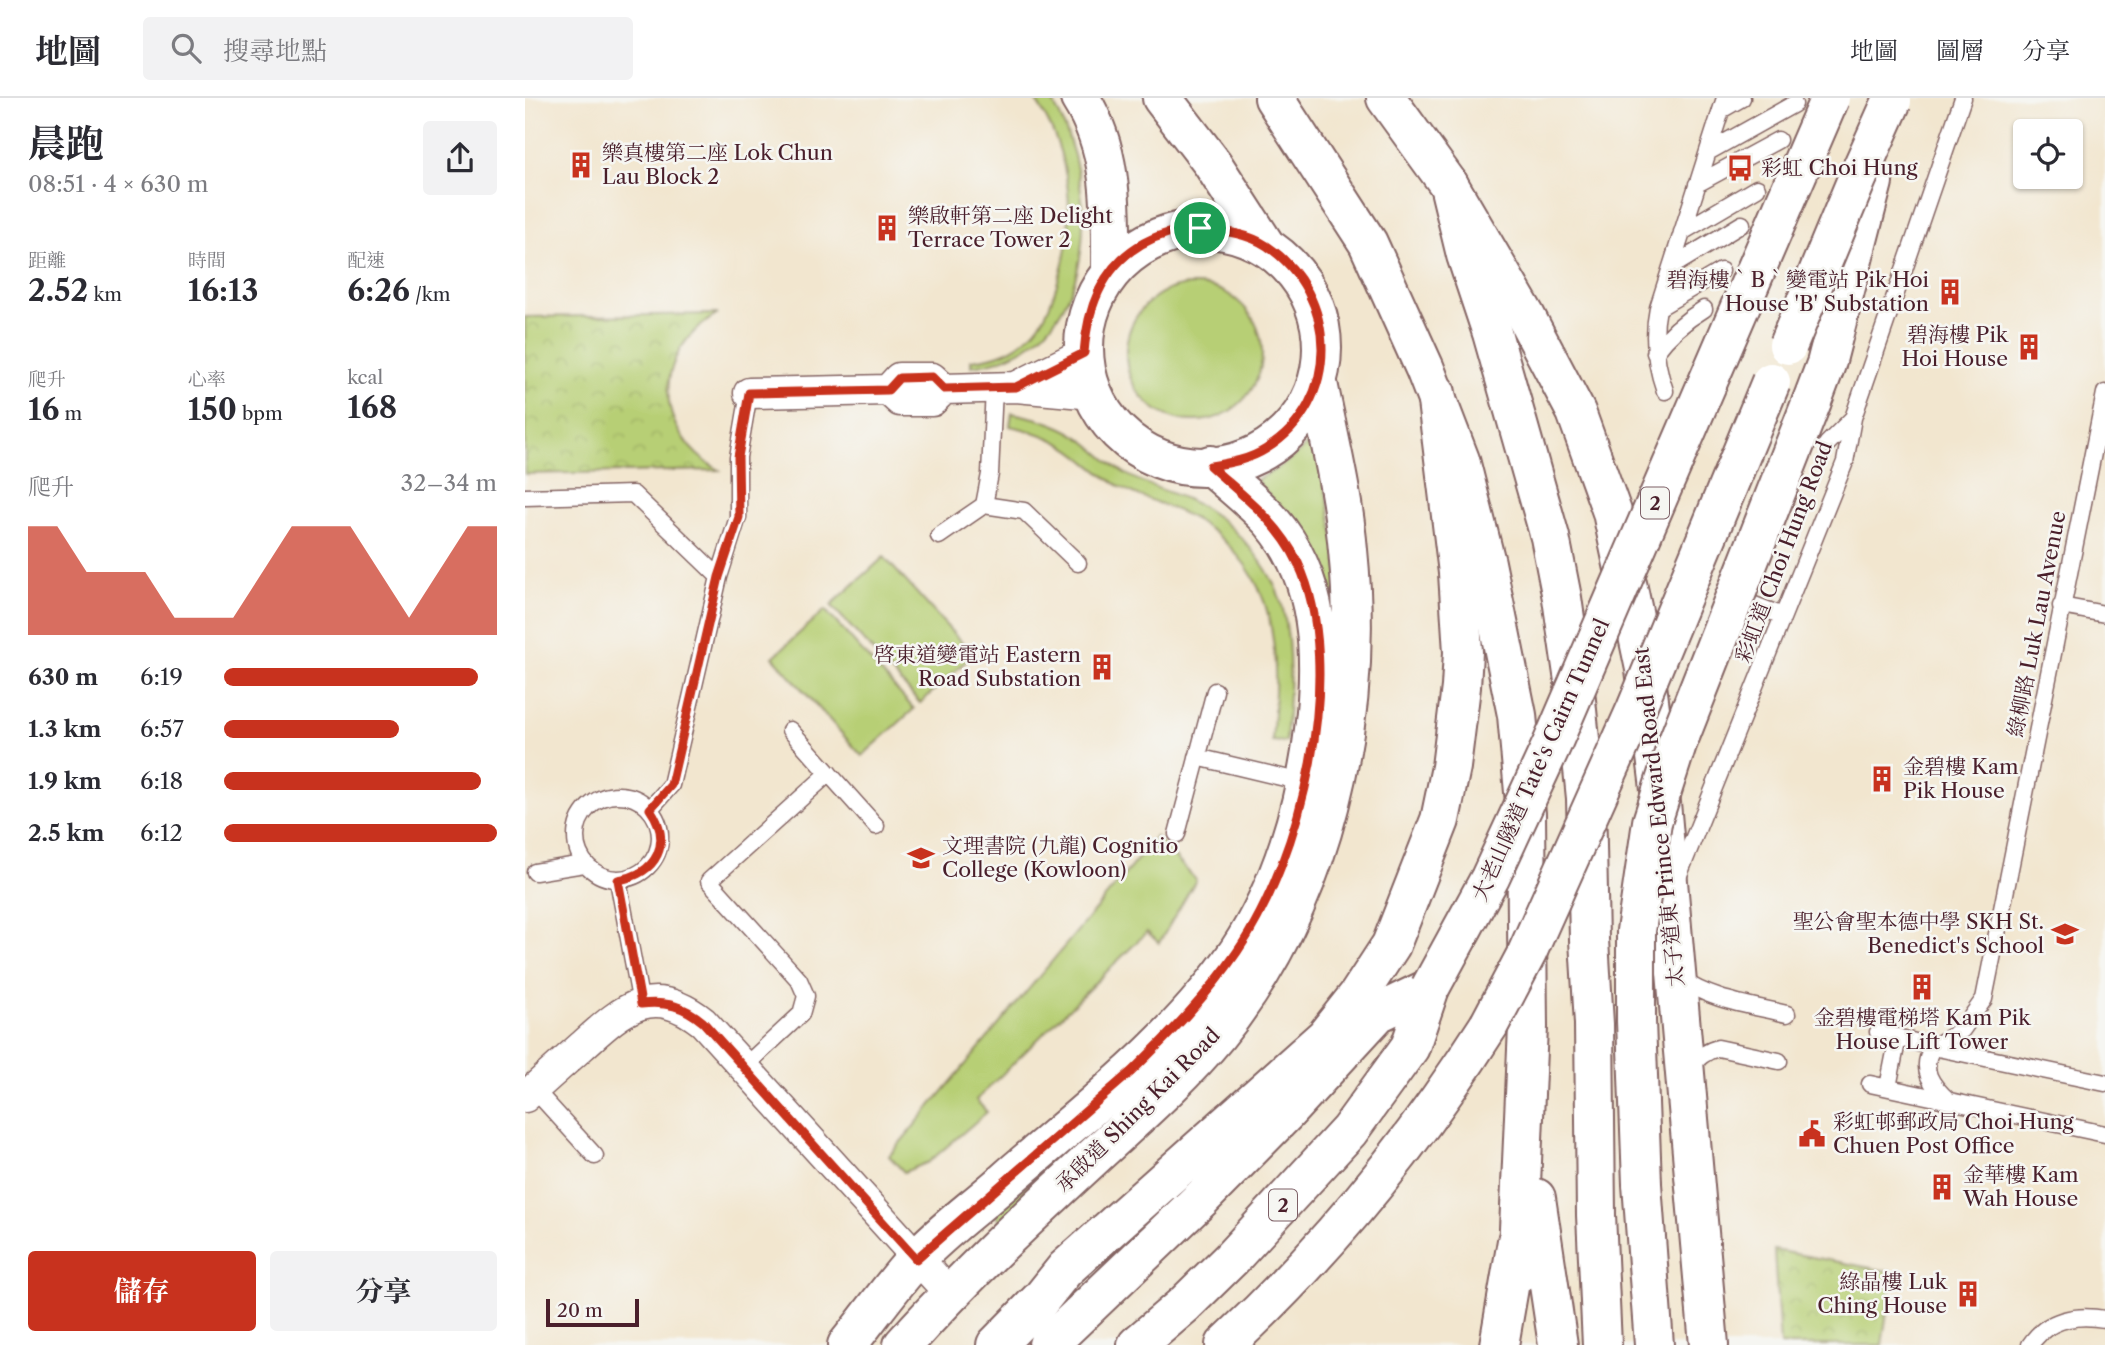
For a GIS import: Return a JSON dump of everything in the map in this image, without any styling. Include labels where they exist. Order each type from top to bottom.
[{"type":"main road","points":[[1080,98],[1099,136],[1108,167],[1111,271]]},
{"type":"main road","points":[[1162,98],[1212,163],[1265,245]]},
{"type":"main road","points":[[1274,98],[1367,243],[1436,393],[1460,460],[1478,523],[1517,715],[1526,814],[1528,1027],[1517,1241],[1515,1345]]},
{"type":"main road","name":"太子道東 Prince Edward Road East","points":[[1385,98],[1449,185],[1525,315],[1576,412],[1612,512],[1645,668],[1678,976],[1709,1345]]},
{"type":"main road","points":[[1225,1345],[1256,1317],[1332,1237],[1375,1187],[1437,1105],[1489,1025],[1527,953],[1631,722],[1774,375],[1893,99]]},
{"type":"main road","points":[[1654,1345],[1641,1184],[1635,970],[1638,910],[1651,829],[1677,744],[1826,364],[1893,99]]},
{"type":"main road","name":"大老山隧道 Tate's Cairn Tunnel","points":[[1137,1345],[1185,1304],[1231,1259],[1349,1131],[1410,1047],[1430,988],[1490,878],[1546,756],[1812,101]]},
{"type":"main road","points":[[1449,185],[1466,255],[1492,333],[1547,527],[1562,598],[1574,681],[1586,798],[1590,979],[1594,1024],[1595,1215],[1602,1345]]},
{"type":"main road","points":[[1189,229],[1234,232],[1265,245],[1290,265],[1308,291],[1320,320],[1323,352],[1318,383],[1306,410],[1281,438],[1265,450],[1238,461],[1210,466],[1186,465],[1162,460],[1140,449],[1120,434],[1105,415],[1087,375],[1084,353],[1086,323],[1095,295],[1111,271],[1137,248],[1167,233],[1189,229]]},
{"type":"main road","name":"承啟道 Shing Kai Road","points":[[904,1345],[1016,1228],[1152,1102],[1216,1035],[1254,982],[1277,943],[1312,864],[1331,799],[1341,750],[1351,632],[1344,516],[1318,383]]},
{"type":"main road","points":[[996,1345],[1041,1299],[1065,1269],[1325,1037],[1359,994],[1391,945],[1440,820],[1451,766],[1461,687],[1463,652],[1456,552],[1436,393]]},
{"type":"main road","name":"承啟道 Shing Kai Road","points":[[847,1345],[916,1259],[1132,1071],[1160,1043],[1214,983],[1238,951],[1270,890],[1291,839],[1306,783],[1316,718],[1317,635],[1307,584],[1297,561],[1269,520],[1210,466]]},
{"type":"main road","points":[[1048,1345],[1213,1188],[1378,1013],[1430,988]]},
{"type":"main road","points":[[1523,1119],[1558,1345]]},
{"type":"main road","points":[[1499,1345],[1517,1241]]},
{"type":"street","points":[[1005,388],[1084,353]]},
{"type":"street","points":[[749,393],[888,390],[900,401],[932,401],[944,389],[1005,388],[1094,394]]},
{"type":"street","points":[[530,1093],[618,1014],[641,1004],[668,1003],[681,1007],[703,1022],[950,1294]]},
{"type":"lane","points":[[1665,391],[1655,353],[1654,327],[1658,308],[1723,104],[1742,98]]},
{"type":"lane","name":"彩虹道 Choi Hung Road","points":[[1670,897],[1845,462],[1853,418],[1963,98]]},
{"type":"lane","points":[[1708,152],[1812,101]]},
{"type":"lane","points":[[1697,184],[1778,140]]},
{"type":"lane","points":[[1682,232],[1756,188]]},
{"type":"lane","points":[[1671,267],[1742,224]]},
{"type":"lane","points":[[1658,308],[1721,271]]},
{"type":"lane","points":[[1655,353],[1668,336],[1704,309]]},
{"type":"lane","points":[[984,505],[1005,388]]},
{"type":"lane","points":[[650,809],[671,785],[719,577],[739,517],[738,457],[749,393]]},
{"type":"lane","name":"綠柳路 Luk Lau Avenue","points":[[1933,1046],[1962,1030],[1984,999],[2061,606],[2103,417],[2105,393]]},
{"type":"lane","points":[[1827,444],[1853,418]]},
{"type":"lane","points":[[525,497],[633,494],[719,577]]},
{"type":"lane","points":[[939,536],[984,505],[1024,511],[1078,563]]},
{"type":"lane","points":[[1730,595],[1783,616]]},
{"type":"lane","points":[[2061,606],[2105,614]]},
{"type":"lane","points":[[1177,834],[1215,691]]},
{"type":"lane","points":[[790,730],[876,825]]},
{"type":"lane","points":[[1197,757],[1306,783]]},
{"type":"lane","points":[[744,1067],[801,1014],[806,996],[799,980],[709,881],[829,773]]},
{"type":"lane","points":[[622,795],[637,799],[650,809],[658,820],[661,834],[657,855],[645,872],[618,880],[594,873],[585,864],[577,848],[576,830],[582,814],[593,802],[607,796],[622,795]]},
{"type":"lane","points":[[535,872],[585,864]]},
{"type":"lane","points":[[618,880],[641,1004]]},
{"type":"lane","points":[[1678,976],[1695,989],[1715,997],[1787,1014]]},
{"type":"lane","points":[[1878,1032],[2105,1083]]},
{"type":"lane","points":[[1888,1087],[1898,1037]]},
{"type":"lane","points":[[1933,1046],[1927,1064],[1927,1077],[1950,1102]]},
{"type":"lane","points":[[1685,1072],[1696,1059],[1719,1048],[1779,1060]]},
{"type":"lane","points":[[1870,1084],[2105,1134]]},
{"type":"lane","points":[[530,1093],[595,1156]]},
{"type":"lane","points":[[2030,1345],[2044,1330],[2064,1319],[2077,1316],[2105,1319]]},
{"type":"green space","points":[[1034,98],[1051,98],[1068,135],[1079,176],[1083,219],[1080,260],[1068,298],[1046,330],[1014,354],[971,366],[971,360],[995,356],[1009,350],[1035,331],[1050,305],[1064,261],[1069,213],[1064,164],[1047,119]]},
{"type":"green space","points":[[1194,285],[1220,290],[1242,305],[1257,327],[1262,353],[1257,379],[1242,401],[1220,416],[1194,421],[1168,416],[1146,401],[1131,379],[1126,353],[1131,327],[1146,305],[1168,290]]},
{"type":"green space","points":[[718,314],[696,330],[680,349],[671,370],[668,392],[672,414],[681,435],[697,454],[719,470],[525,474],[525,317]]},
{"type":"green space","points":[[1012,413],[1069,431],[1128,475],[1206,509],[1232,529],[1255,554],[1280,598],[1287,630],[1289,678],[1286,742],[1272,741],[1274,647],[1260,592],[1246,566],[1226,543],[1199,522],[1121,487],[1054,440],[1010,426]]},
{"type":"green space","points":[[1314,438],[1335,543],[1341,638],[1338,698],[1330,758],[1316,818],[1297,875],[1272,931],[1242,983],[1207,1030],[1188,1052],[1005,1225],[994,1213],[1153,1073],[1200,1024],[1251,950],[1289,869],[1304,827],[1323,739],[1328,680],[1326,636],[1319,593],[1304,552],[1283,515],[1256,480],[1287,462]]},
{"type":"green space","points":[[884,557],[973,655],[920,703],[831,605]]},
{"type":"green space","points":[[825,610],[914,709],[862,756],[773,657]]},
{"type":"green space","points":[[1156,837],[1196,880],[1159,943],[1147,932],[976,1100],[987,1112],[929,1162],[904,1172],[889,1156]]},
{"type":"green space","points":[[1774,1250],[1893,1272],[1882,1345],[1780,1345]]},
{"type":"place","name":"樂真樓第二座 Lok Chun Lau Block 2","points":[[581,165]]},
{"type":"place","name":"彩虹 Choi Hung","points":[[1740,168]]},
{"type":"place","name":"樂啟軒第二座 Delight Terrace Tower 2","points":[[887,228]]},
{"type":"place","name":"碧海樓‵B‵變電站 Pik Hoi House 'B' Substation","points":[[1950,292]]},
{"type":"place","name":"碧海樓 Pik Hoi House","points":[[2029,347]]},
{"type":"place","name":"啓東道變電站 Eastern Road Substation","points":[[1102,667]]},
{"type":"place","name":"金碧樓 Kam Pik House","points":[[1882,779]]},
{"type":"place","name":"文理書院 (九龍) Cognitio College (Kowloon)","points":[[921,858]]},
{"type":"place","name":"聖公會聖本德中學 SKH St. Benedict's School","points":[[2065,934]]},
{"type":"place","name":"金碧樓電梯塔 Kam Pik House Lift Tower","points":[[1922,987]]},
{"type":"place","name":"彩虹邨郵政局 Choi Hung Chuen Post Office","points":[[1812,1134]]},
{"type":"place","name":"金華樓 Kam Wah House","points":[[1942,1187]]},
{"type":"place","name":"綠晶樓 Luk Ching House","points":[[1968,1294]]},
{"type":"route","points":[[1200,228],[1234,232],[1265,245],[1290,265],[1308,291],[1320,320],[1323,352],[1318,383],[1306,410],[1288,432],[1265,450],[1238,461],[1210,466],[1269,520],[1285,540],[1307,584],[1317,635],[1318,677],[1311,759],[1302,800],[1291,839],[1259,916],[1238,951],[1188,1014],[1132,1071],[916,1259],[703,1022],[681,1007],[668,1003],[641,1004],[618,880],[645,872],[660,848],[658,820],[650,809],[671,785],[719,577],[739,517],[738,457],[749,393],[888,390],[899,378],[932,377],[944,389],[1016,387],[1084,353],[1086,323],[1095,295],[1111,271],[1137,248],[1167,233],[1200,228]]}]
